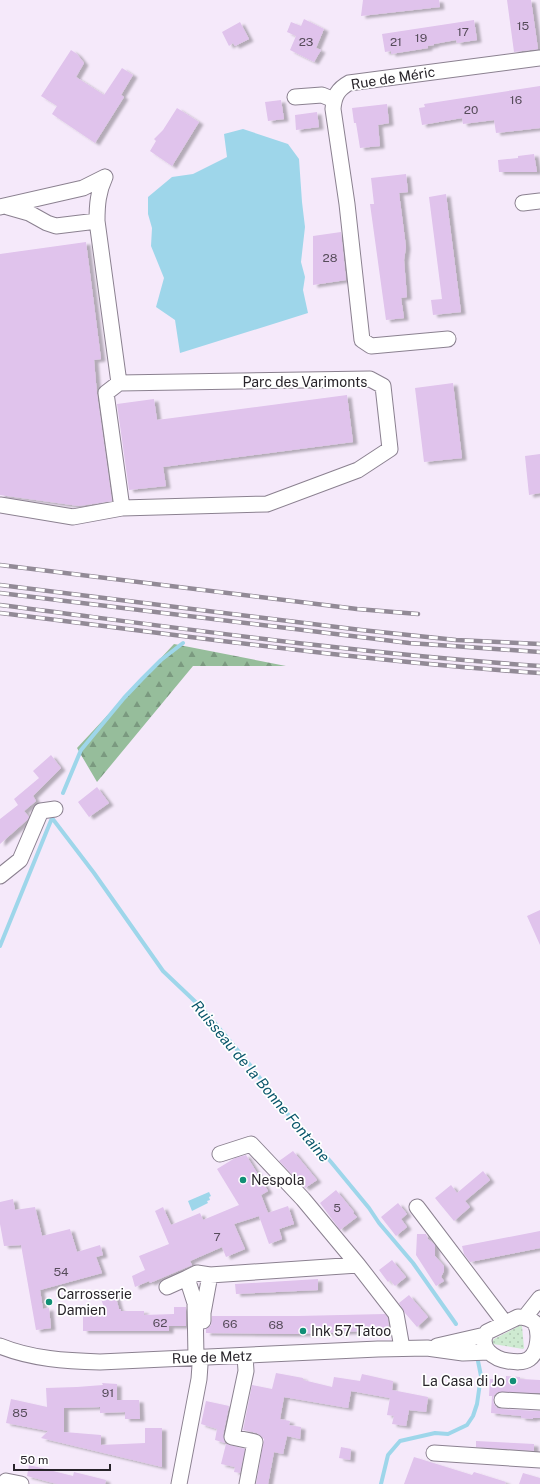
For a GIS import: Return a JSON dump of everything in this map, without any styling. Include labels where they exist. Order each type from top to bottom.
[{"type":"street","name":"Rue de Méric","points":[[448,339],[371,346],[362,340],[347,204],[333,109],[334,100],[342,87],[349,83],[540,58]]},
{"type":"street","points":[[295,97],[322,95],[334,100]]},
{"type":"street","points":[[0,505],[73,518],[122,508],[106,393],[119,383],[97,221],[97,202],[100,186],[105,177],[83,188],[3,207]]},
{"type":"street","points":[[523,203],[540,201]]},
{"type":"street","points":[[3,207],[29,213],[47,223],[56,226],[97,221]]},
{"type":"street","name":"Parc des Varimonts","points":[[119,383],[370,379],[383,386],[390,449],[358,470],[267,504],[122,508]]},
{"type":"street","points":[[0,876],[20,860],[41,811],[54,809]]},
{"type":"street","points":[[220,1154],[251,1144],[303,1199],[358,1265],[396,1314],[402,1348]]},
{"type":"street","points":[[417,1207],[505,1323]]},
{"type":"street","points":[[167,1287],[197,1274],[210,1275],[358,1265]]},
{"type":"street","points":[[179,1484],[199,1379],[203,1313],[210,1275]]},
{"type":"street","points":[[187,1278],[195,1303],[200,1357]]},
{"type":"street","points":[[525,1317],[540,1298]]},
{"type":"street","points":[[518,1316],[525,1317],[535,1322],[539,1330],[538,1346],[534,1354],[534,1361],[509,1361],[495,1357],[489,1352],[484,1339],[487,1332],[518,1316]]},
{"type":"street","name":"Rue de Metz","points":[[427,1348],[485,1334]]},
{"type":"street","name":"Rue de Metz","points":[[0,1346],[26,1354],[50,1359],[78,1361],[245,1356],[402,1348],[427,1348],[463,1353],[489,1352]]},
{"type":"street","points":[[245,1356],[246,1371],[232,1437],[255,1442],[247,1484]]},
{"type":"street","points":[[502,1400],[540,1402]]},
{"type":"street","points":[[434,1453],[540,1460]]},
{"type":"street","points":[[5,1484],[6,1481],[21,1484]]},
{"type":"green space","points":[[174,644],[286,666],[193,666],[97,782],[77,748]]},
{"type":"green space","points":[[521,1325],[523,1349],[493,1344],[492,1342],[494,1339]]},
{"type":"water","points":[[243,129],[288,144],[299,159],[305,227],[301,262],[305,277],[303,290],[308,313],[180,353],[175,320],[156,307],[164,278],[151,246],[152,228],[148,214],[148,197],[172,177],[193,174],[227,157],[224,134]]},
{"type":"water","points":[[209,1192],[211,1196],[209,1197],[210,1200],[207,1201],[208,1203],[192,1211],[188,1201]]},
{"type":"building","points":[[363,0],[439,0],[440,7],[361,16]]},
{"type":"building","points":[[507,0],[531,0],[538,49],[514,52]]},
{"type":"building","points":[[304,19],[324,29],[316,48],[321,50],[314,62],[290,50],[296,36],[287,32],[291,22],[301,26]]},
{"type":"building","points":[[474,20],[477,40],[457,43],[456,40],[434,44],[428,46],[428,48],[391,54],[391,51],[385,52],[382,34]]},
{"type":"building","points":[[240,22],[249,39],[235,46],[233,43],[229,46],[222,32]]},
{"type":"building","points":[[71,50],[77,54],[84,63],[76,77],[104,95],[122,68],[133,75],[121,95],[124,97],[95,143],[52,114],[57,106],[41,96]]},
{"type":"building","points":[[540,86],[540,128],[496,133],[494,120],[463,124],[462,118],[422,125],[419,108],[425,107],[424,104]]},
{"type":"building","points":[[281,100],[284,119],[268,121],[265,102]]},
{"type":"building","points":[[387,104],[389,123],[378,125],[380,146],[360,148],[352,108]]},
{"type":"building","points":[[177,108],[199,122],[172,166],[150,151],[156,141],[154,139],[163,130]]},
{"type":"building","points":[[317,112],[319,127],[296,130],[295,115]]},
{"type":"building","points":[[534,154],[537,172],[499,172],[498,160],[518,158],[518,156]]},
{"type":"building","points":[[406,174],[408,192],[399,193],[406,247],[404,260],[407,297],[401,298],[404,318],[386,320],[370,204],[374,204],[371,178]]},
{"type":"building","points":[[446,194],[461,312],[433,315],[431,300],[442,299],[429,197]]},
{"type":"building","points":[[341,232],[346,280],[313,285],[313,236]]},
{"type":"building","points":[[86,242],[101,359],[94,360],[97,394],[112,501],[79,506],[0,495],[0,254]]},
{"type":"building","points":[[453,383],[462,458],[424,462],[415,388]]},
{"type":"building","points":[[347,395],[353,442],[163,467],[166,486],[129,490],[117,404],[154,399],[157,420]]},
{"type":"building","points":[[540,454],[540,493],[529,495],[525,456]]},
{"type":"building","points":[[51,755],[61,768],[33,796],[36,801],[24,811],[29,817],[27,820],[0,844],[0,819],[18,805],[14,799],[39,778],[33,771]]},
{"type":"building","points":[[97,787],[109,803],[89,817],[78,802]]},
{"type":"building","points":[[540,910],[540,945],[527,916]]},
{"type":"building","points":[[293,1151],[317,1180],[305,1188],[279,1161]]},
{"type":"building","points":[[246,1155],[268,1191],[261,1195],[268,1213],[234,1224],[245,1249],[226,1257],[222,1247],[190,1261],[192,1265],[150,1283],[149,1281],[135,1287],[132,1276],[145,1270],[139,1256],[169,1244],[155,1211],[163,1207],[171,1225],[200,1213],[203,1220],[239,1205],[217,1169],[235,1158]]},
{"type":"building","points":[[483,1171],[490,1180],[465,1201],[470,1207],[454,1221],[435,1198],[451,1185],[457,1193]]},
{"type":"building","points":[[336,1190],[357,1217],[340,1230],[320,1203]]},
{"type":"building","points":[[13,1199],[15,1210],[35,1207],[42,1236],[70,1229],[77,1252],[100,1245],[103,1255],[96,1257],[102,1273],[40,1290],[43,1309],[49,1308],[51,1328],[36,1330],[21,1245],[4,1246],[0,1224],[0,1202]]},
{"type":"building","points":[[398,1203],[407,1214],[401,1219],[407,1227],[396,1236],[381,1217]]},
{"type":"building","points":[[288,1206],[294,1224],[279,1229],[282,1239],[269,1244],[259,1216]]},
{"type":"building","points":[[540,1231],[540,1248],[470,1262],[464,1254],[462,1246]]},
{"type":"building","points":[[417,1234],[426,1234],[428,1239],[435,1245],[435,1256],[444,1266],[444,1271],[441,1277],[444,1281],[436,1286],[416,1255]]},
{"type":"building","points":[[392,1260],[406,1277],[395,1286],[390,1280],[388,1282],[379,1270]]},
{"type":"building","points":[[318,1279],[318,1290],[236,1294],[235,1284]]},
{"type":"building","points":[[115,1294],[119,1309],[121,1309],[121,1311],[144,1311],[144,1315],[174,1314],[174,1307],[186,1307],[186,1326],[169,1326],[169,1331],[83,1331],[83,1312],[106,1313],[101,1299]]},
{"type":"building","points":[[409,1295],[428,1317],[417,1327],[399,1303]]},
{"type":"building","points":[[385,1314],[388,1318],[389,1330],[298,1334],[206,1333],[206,1329],[211,1325],[212,1316]]},
{"type":"building","points":[[276,1373],[303,1378],[303,1380],[332,1387],[334,1377],[360,1381],[362,1374],[393,1381],[392,1390],[428,1397],[426,1412],[409,1410],[406,1426],[392,1424],[394,1416],[387,1415],[390,1398],[351,1391],[348,1408],[284,1397],[280,1419],[290,1421],[289,1425],[301,1427],[300,1439],[287,1436],[283,1454],[274,1452],[268,1484],[256,1484],[264,1439],[257,1433],[243,1430],[252,1385],[272,1389]]},
{"type":"building","points":[[506,1376],[520,1377],[520,1379],[540,1380],[540,1393],[498,1392],[494,1395],[493,1400],[497,1408],[540,1411],[540,1418],[521,1418],[521,1416],[491,1413],[492,1396],[489,1396],[490,1379],[506,1379]]},
{"type":"building","points":[[102,1383],[117,1384],[117,1400],[139,1400],[140,1419],[125,1419],[125,1412],[100,1413],[100,1407],[64,1408],[64,1432],[101,1435],[101,1445],[145,1443],[145,1428],[162,1428],[162,1467],[41,1438],[48,1431],[6,1423],[11,1399],[47,1407],[46,1388],[103,1385]]},
{"type":"building","points":[[206,1401],[229,1406],[223,1435],[225,1443],[215,1440],[217,1429],[201,1424]]},
{"type":"building","points":[[476,1441],[534,1444],[534,1451],[476,1447]]},
{"type":"building","points":[[226,1444],[245,1449],[240,1473],[234,1472],[235,1467],[221,1464]]},
{"type":"building","points":[[341,1447],[351,1449],[350,1460],[339,1458]]},
{"type":"building","points":[[414,1457],[472,1475],[474,1472],[506,1482],[505,1484],[404,1484]]},
{"type":"building","points":[[29,1465],[73,1476],[74,1472],[106,1480],[105,1484],[57,1484],[27,1476]]},
{"type":"building","points":[[523,1473],[540,1478],[540,1484],[519,1484]]},
{"type":"waterway","name":"Ruisseau de la Bonne Fontaine","points":[[63,793],[81,750],[124,698],[142,679],[161,660],[183,643]]},
{"type":"waterway","name":"Ruisseau de la Bonne Fontaine","points":[[52,818],[94,873],[163,971],[203,1009],[250,1065],[285,1111],[331,1162],[413,1263],[456,1324]]},
{"type":"waterway","points":[[0,946],[52,818]]},
{"type":"waterway","name":"Ruisseau de la Bonne Fontaine","points":[[381,1484],[388,1455],[400,1441],[435,1433],[448,1434],[467,1425],[473,1416],[477,1404],[481,1376],[478,1361]]},
{"type":"railway","points":[[0,565],[357,609],[418,614]]},
{"type":"railway","points":[[0,585],[361,630],[456,640],[540,644]]},
{"type":"railway","points":[[0,593],[409,643],[540,652]]},
{"type":"railway","points":[[0,605],[405,655],[540,666]]},
{"type":"railway","points":[[0,613],[337,655],[540,673]]},
{"type":"place","name":"Nespola","points":[[243,1180]]},
{"type":"place","name":"Carrosserie Damien","points":[[49,1302]]},
{"type":"place","name":"Ink 57 Tatoo","points":[[303,1331]]},
{"type":"place","name":"La Casa di Jo","points":[[513,1381]]}]
